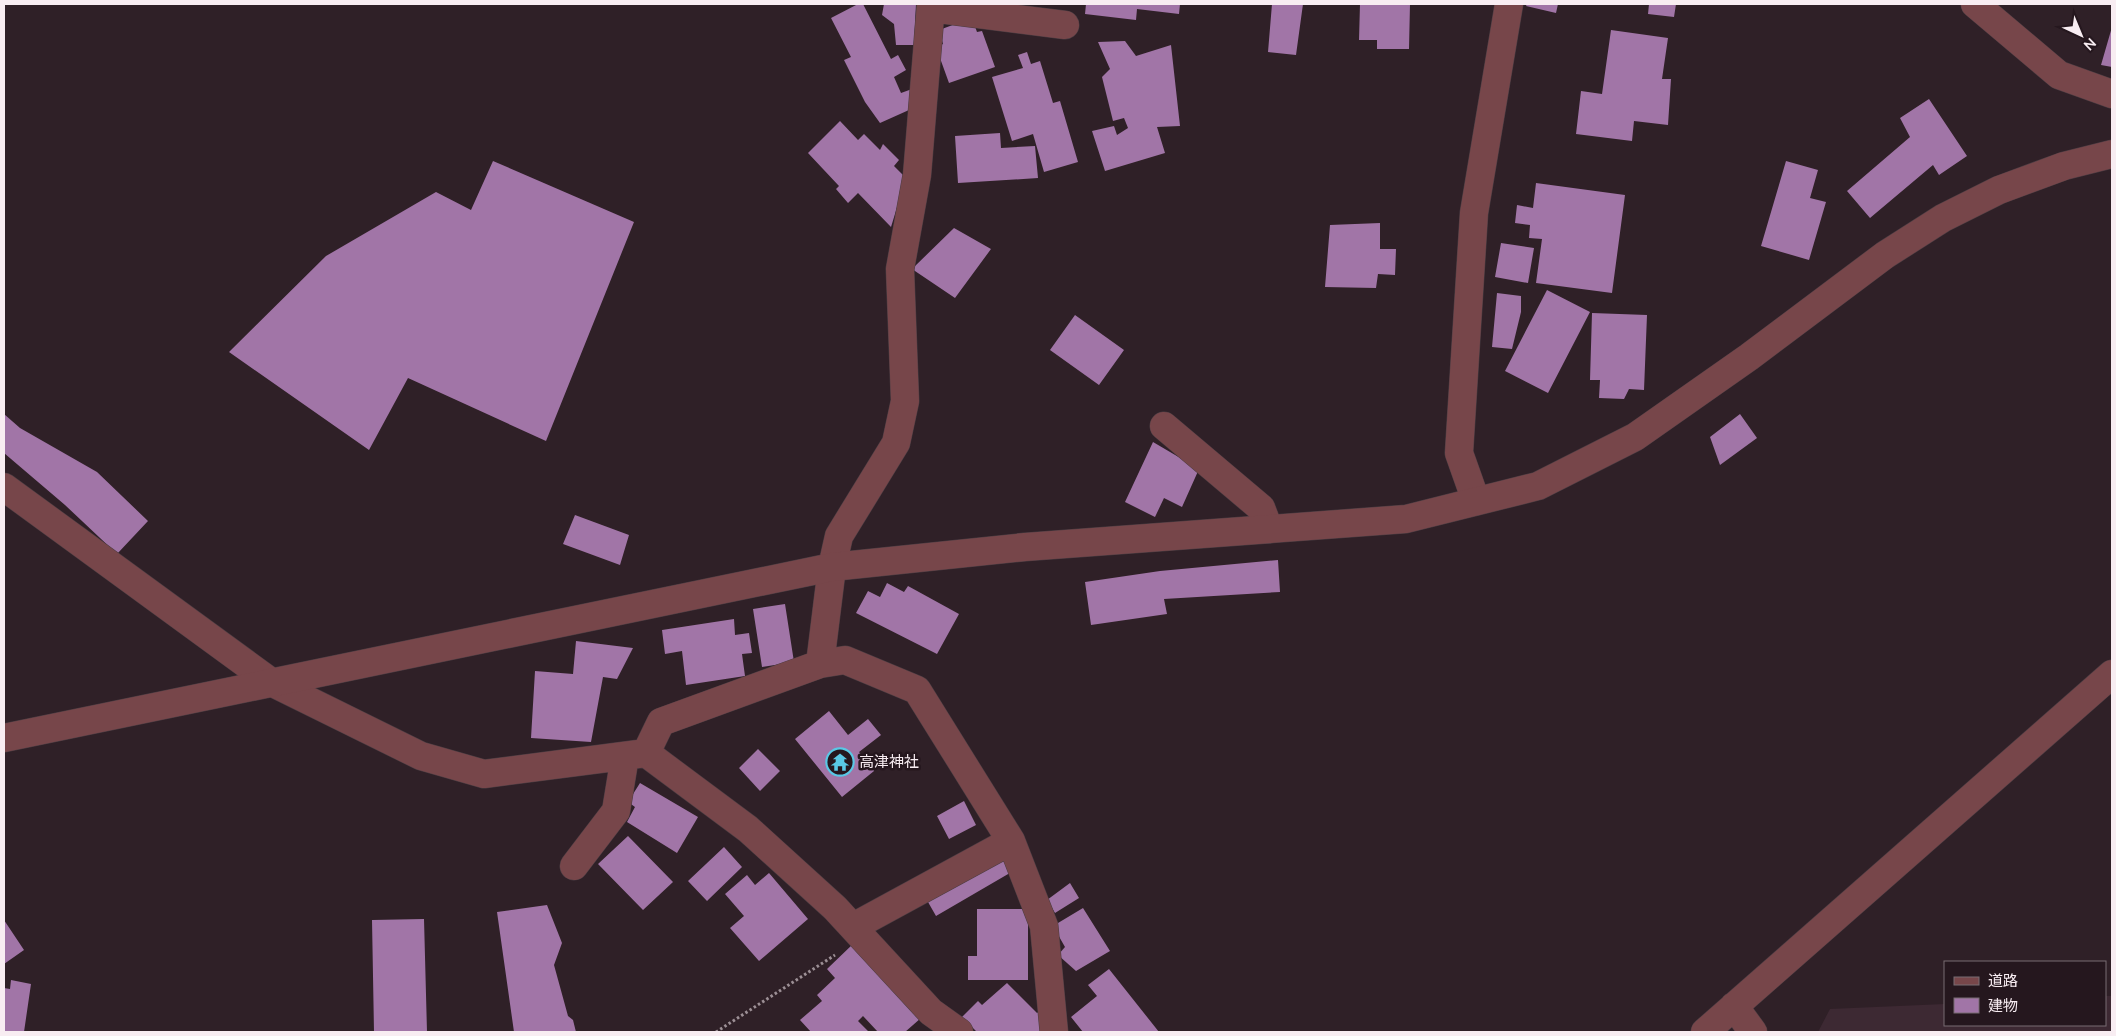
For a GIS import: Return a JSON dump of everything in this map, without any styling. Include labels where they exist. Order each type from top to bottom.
[{"type":"street","points":[[1476,501],[1459,453],[1474,213],[1509,4]]},
{"type":"street","points":[[1974,4],[2059,75],[2112,94]]},
{"type":"street","points":[[820,664],[832,566],[840,536],[896,443],[905,401],[900,269],[917,175],[931,6],[1065,25]]},
{"type":"street","points":[[4,738],[832,566],[1025,547],[1406,518],[1538,486],[1635,438],[1749,357],[1885,255],[1943,218],[2000,190],[2064,166],[2112,154]]},
{"type":"street","points":[[1164,426],[1261,508],[1269,529]]},
{"type":"street","points":[[4,487],[270,682],[421,756],[484,774],[636,754],[748,829],[858,932],[931,1012],[959,1032]]},
{"type":"street","points":[[574,866],[616,811],[636,754],[661,722],[820,664],[845,660],[916,690],[1011,841],[1044,926],[1054,1032]]},
{"type":"street","points":[[1705,1032],[2112,674]]},
{"type":"street","points":[[858,932],[1011,841]]},
{"type":"street","points":[[1734,1006],[1753,1032]]},
{"type":"path","points":[[716,1032],[858,932]]},
{"type":"shaded area","points":[[2106,996],[2112,996],[2112,1032],[1818,1032],[1830,1009],[1944,1004],[1944,1026],[2106,1026]]},
{"type":"building","points":[[858,4],[863,4],[891,59],[898,55],[906,70],[894,77],[901,93],[912,89],[909,110],[880,123],[865,102],[844,60],[851,57],[831,18]]},
{"type":"building","points":[[884,4],[916,4],[914,45],[896,45],[894,24],[882,15]]},
{"type":"building","points":[[1086,4],[1180,4],[1179,14],[1137,9],[1136,20],[1085,14]]},
{"type":"building","points":[[1272,4],[1303,4],[1296,55],[1268,52]]},
{"type":"building","points":[[1360,4],[1410,4],[1409,49],[1377,49],[1377,40],[1359,40]]},
{"type":"building","points":[[1527,4],[1558,4],[1556,13],[1526,6]]},
{"type":"building","points":[[1649,4],[1676,4],[1674,17],[1648,14]]},
{"type":"building","points":[[972,18],[977,32],[982,31],[995,67],[949,83],[936,47],[943,44],[939,30]]},
{"type":"building","points":[[2112,27],[2112,67],[2101,65]]},
{"type":"building","points":[[1611,30],[1668,38],[1662,79],[1671,79],[1668,125],[1634,121],[1632,141],[1576,134],[1581,91],[1602,94]]},
{"type":"building","points":[[1125,41],[1136,56],[1171,45],[1180,126],[1157,127],[1165,153],[1105,171],[1092,131],[1114,126],[1117,135],[1128,128],[1124,118],[1113,121],[1102,77],[1110,69],[1098,42]]},
{"type":"building","points":[[1027,52],[1031,64],[1040,61],[1053,103],[1060,101],[1078,162],[1044,172],[1033,134],[1012,141],[992,77],[1023,68],[1018,55]]},
{"type":"building","points":[[1929,99],[1967,156],[1939,175],[1933,165],[1870,218],[1847,191],[1910,137],[1900,118]]},
{"type":"building","points":[[840,121],[858,140],[864,134],[880,150],[883,144],[899,160],[894,166],[906,178],[891,227],[858,193],[848,203],[836,189],[839,186],[808,153]]},
{"type":"building","points":[[1000,133],[1001,148],[1035,146],[1038,178],[958,183],[955,136]]},
{"type":"building","points":[[493,161],[634,222],[546,441],[408,378],[369,450],[229,352],[326,256],[436,192],[471,210]]},
{"type":"building","points":[[1786,161],[1818,170],[1810,198],[1826,202],[1809,260],[1761,246]]},
{"type":"building","points":[[1536,183],[1625,195],[1612,293],[1536,283],[1542,239],[1529,238],[1530,225],[1515,223],[1517,205],[1533,208]]},
{"type":"building","points":[[1380,223],[1380,249],[1396,249],[1395,275],[1378,274],[1376,288],[1325,287],[1330,225]]},
{"type":"building","points":[[954,228],[991,249],[955,298],[912,269]]},
{"type":"building","points":[[1501,243],[1534,248],[1528,283],[1495,277]]},
{"type":"building","points":[[1547,290],[1590,312],[1548,393],[1505,371]]},
{"type":"building","points":[[1497,293],[1521,296],[1521,312],[1512,349],[1492,347]]},
{"type":"building","points":[[1592,313],[1647,315],[1644,390],[1629,389],[1624,399],[1599,398],[1600,380],[1590,380]]},
{"type":"building","points":[[1075,315],[1124,350],[1099,385],[1050,350]]},
{"type":"building","points":[[4,414],[20,428],[97,472],[148,521],[117,554],[65,505],[4,453]]},
{"type":"building","points":[[1740,414],[1757,438],[1720,465],[1710,437]]},
{"type":"building","points":[[1153,442],[1199,469],[1182,507],[1164,498],[1155,517],[1125,502]]},
{"type":"building","points":[[575,515],[629,535],[620,565],[563,544]]},
{"type":"building","points":[[1278,560],[1280,592],[1164,599],[1167,614],[1091,625],[1085,582],[1160,571]]},
{"type":"building","points":[[887,583],[904,592],[908,586],[959,614],[937,654],[856,613],[868,591],[880,597]]},
{"type":"building","points":[[785,604],[794,662],[762,667],[753,609]]},
{"type":"building","points":[[734,619],[735,635],[749,633],[752,653],[742,654],[745,676],[686,685],[682,651],[665,654],[662,630]]},
{"type":"building","points":[[576,641],[633,648],[617,679],[603,677],[591,742],[531,738],[535,671],[573,674]]},
{"type":"building","name":"高津神社","points":[[829,711],[848,735],[868,719],[881,735],[859,752],[874,771],[842,797],[795,739]]},
{"type":"building","points":[[758,749],[780,771],[760,791],[739,768]]},
{"type":"building","points":[[640,783],[698,817],[677,853],[627,822],[635,807],[628,802]]},
{"type":"building","points":[[964,801],[976,825],[949,839],[937,816]]},
{"type":"building","points":[[628,836],[673,882],[643,910],[598,864]]},
{"type":"building","points":[[724,847],[742,867],[707,901],[688,881]]},
{"type":"building","points":[[1003,850],[1015,870],[936,916],[924,895]]},
{"type":"building","points":[[769,873],[808,919],[759,961],[730,928],[744,916],[725,894],[747,875],[755,885]]},
{"type":"building","points":[[1070,883],[1079,898],[1055,913],[1047,900]]},
{"type":"building","points":[[547,905],[562,943],[554,965],[568,1016],[573,1020],[576,1032],[514,1032],[497,912]]},
{"type":"building","points":[[1083,908],[1110,951],[1076,971],[1058,955],[1065,947],[1053,926]]},
{"type":"building","points":[[977,909],[1028,909],[1028,980],[968,980],[968,956],[977,956]]},
{"type":"building","points":[[424,919],[427,1032],[374,1032],[372,920]]},
{"type":"building","points":[[4,920],[24,950],[4,964]]},
{"type":"building","points":[[853,944],[921,1018],[905,1032],[878,1032],[863,1016],[858,1021],[869,1032],[811,1032],[800,1020],[822,1001],[817,995],[835,978],[827,969]]},
{"type":"building","points":[[1109,969],[1159,1032],[1083,1032],[1071,1017],[1097,996],[1088,985]]},
{"type":"building","points":[[11,980],[31,984],[24,1032],[4,1032],[4,988],[10,989]]},
{"type":"building","points":[[1007,983],[1037,1013],[1044,1008],[1045,1032],[977,1032],[962,1017],[978,1001],[982,1005]]},
{"type":"place","name":"高津神社","points":[[840,762]]}]
